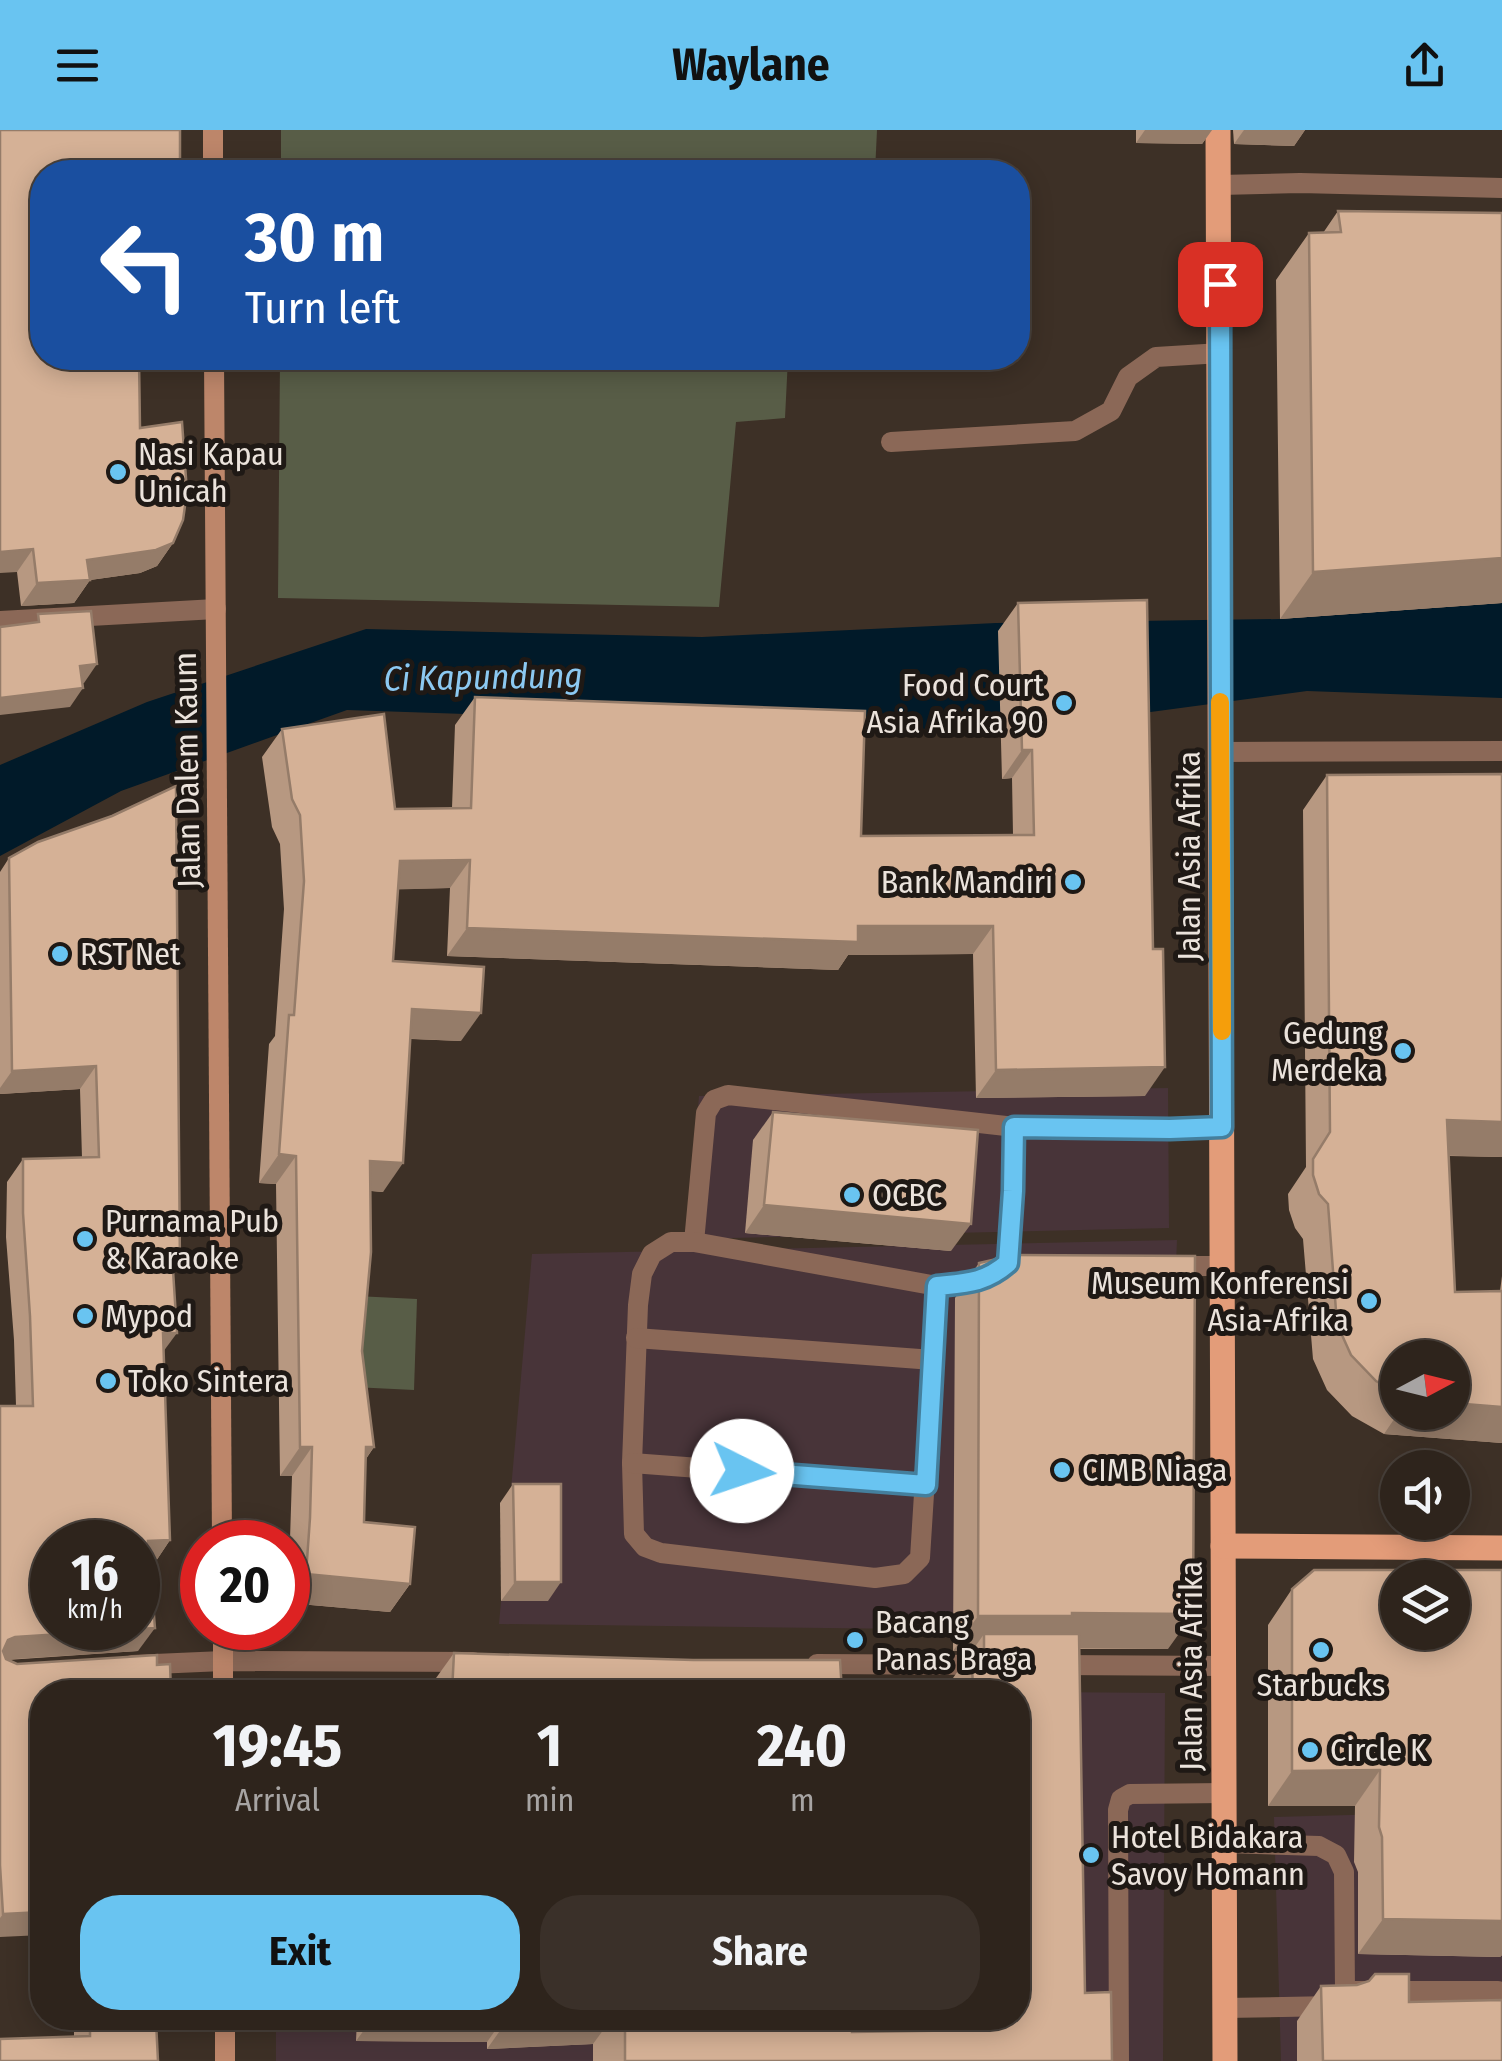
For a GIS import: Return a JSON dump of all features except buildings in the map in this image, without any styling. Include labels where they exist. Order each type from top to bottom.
[{"type":"main road","points":[[213,130],[213,160]]},
{"type":"main road","name":"Jalan Asia Afrika","points":[[1218,130],[1225,2061]]},
{"type":"main road","name":"Jalan Dalem Kaum","points":[[214,370],[222,1520]]},
{"type":"main road","points":[[1224,1546],[1502,1548]]},
{"type":"main road","points":[[223,1650],[223,1680]]},
{"type":"main road","points":[[225,2030],[226,2061]]},
{"type":"street","points":[[1220,185],[1502,188]]},
{"type":"street","points":[[891,442],[1075,431],[1111,410],[1128,377],[1156,357],[1220,353]]},
{"type":"street","points":[[0,621],[216,609]]},
{"type":"street","points":[[1221,752],[1502,751]]},
{"type":"street","points":[[694,1242],[706,1114],[714,1100],[728,1096],[1014,1127],[1222,1127]]},
{"type":"street","points":[[937,1286],[920,1558],[904,1574],[875,1578],[645,1547],[634,1534],[632,1463],[642,1274],[652,1254],[672,1242],[694,1242],[937,1286],[974,1282],[1017,1263],[1014,1127]]},
{"type":"street","points":[[1146,1265],[1223,1266]]},
{"type":"street","points":[[636,1338],[932,1360]]},
{"type":"street","points":[[632,1463],[926,1485]]},
{"type":"street","points":[[112,1666],[223,1661],[502,1662]]},
{"type":"street","points":[[802,1664],[1001,1665]]},
{"type":"street","points":[[1041,1665],[1224,1666]]},
{"type":"street","points":[[1119,2061],[1121,1799],[1130,1794],[1224,1793]]},
{"type":"street","points":[[1224,1844],[1319,1846],[1336,1855],[1344,1872],[1345,1991],[1338,2005],[1329,2007],[1225,2008]]},
{"type":"street","points":[[1345,1991],[1498,1991]]},
{"type":"shaded area","points":[[1168,1088],[1169,1228],[687,1239],[699,1096]]},
{"type":"shaded area","points":[[1177,1240],[1161,1632],[499,1624],[532,1254]]},
{"type":"shaded area","name":"Hotel Bidakara Savoy Homann","points":[[1030,1692],[1165,1693],[1163,2061],[276,2061],[276,2030],[1030,2030]]},
{"type":"shaded area","points":[[1502,1811],[1502,2061],[1281,2061],[1274,1817]]},
{"type":"green space","points":[[281,130],[877,130],[876,160],[281,160]]},
{"type":"green space","points":[[280,370],[787,370],[785,418],[736,422],[719,607],[278,598]]},
{"type":"green space","points":[[356,1296],[417,1299],[414,1390],[353,1387]]},
{"type":"water","name":"Ci Kapundung","points":[[1502,603],[1502,698],[1307,691],[1001,732],[347,710],[121,791],[0,856],[0,765],[147,702],[366,629],[702,637],[996,623],[1280,619]]},
{"type":"slow traffic","points":[[1220,702],[1222,1031]]},
{"type":"place","name":"Nasi Kapau Unicah","points":[[118,472]]},
{"type":"place","name":"Food Court Asia Afrika 90","points":[[1064,703]]},
{"type":"place","name":"Bank Mandiri","points":[[1073,882]]},
{"type":"place","name":"RST Net","points":[[60,954]]},
{"type":"place","name":"Gedung Merdeka","points":[[1403,1051]]},
{"type":"place","name":"OCBC","points":[[852,1195]]},
{"type":"place","name":"Purnama Pub & Karaoke","points":[[85,1239]]},
{"type":"place","name":"Museum Konferensi Asia-Afrika","points":[[1369,1301]]},
{"type":"place","name":"Mypod","points":[[85,1316]]},
{"type":"place","name":"Toko Sintera","points":[[108,1381]]},
{"type":"place","name":"CIMB Niaga","points":[[1062,1470]]},
{"type":"place","name":"Bacang Panas Braga","points":[[855,1640]]},
{"type":"place","name":"Starbucks","points":[[1321,1650]]},
{"type":"place","name":"Circle K","points":[[1310,1750]]},
{"type":"place","name":"Hotel Bidakara Savoy Homann","points":[[1091,1855]]},
{"type":"route","points":[[742,1471],[926,1485],[937,1286],[974,1282],[995,1274],[1008,1263],[1014,1127],[1222,1127],[1220,284]]}]
